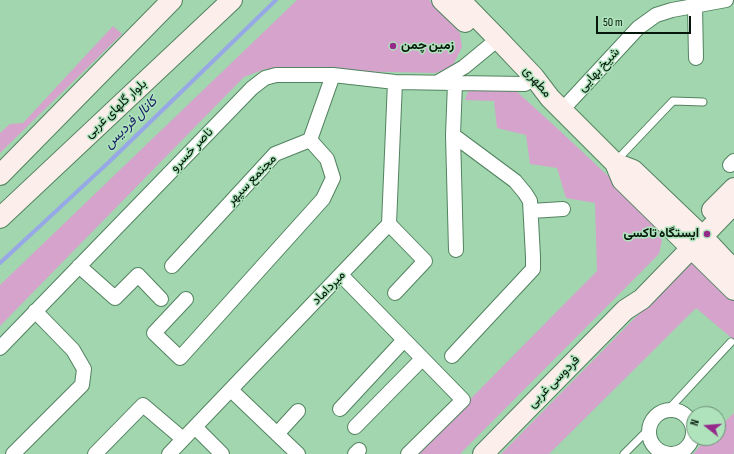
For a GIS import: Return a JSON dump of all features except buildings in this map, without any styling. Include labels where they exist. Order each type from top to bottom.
[{"type":"main road","name":"بلوار گلهای غربی","points":[[0,218],[232,0]]},
{"type":"main road","points":[[442,0],[494,42]]},
{"type":"main road","name":"مطهری","points":[[460,0],[494,42],[529,80],[556,104],[615,162],[633,170],[693,238],[734,290]]},
{"type":"main road","points":[[0,176],[167,3]]},
{"type":"main road","name":"فردوسی غربی","points":[[483,454],[625,310],[642,299],[734,188]]},
{"type":"main road","name":"فردوسی غربی","points":[[693,238],[734,204]]},
{"type":"main road","name":"مطهری","points":[[693,238],[734,270]]},
{"type":"street","name":"شیخ بهایی","points":[[556,104],[638,28],[656,15],[672,10],[726,0]]},
{"type":"street","points":[[695,6],[696,58]]},
{"type":"street","points":[[438,82],[464,67],[494,42]]},
{"type":"street","name":"ناصر خسرو","points":[[0,348],[252,88],[265,78],[276,75],[333,75],[395,82],[455,83],[529,80]]},
{"type":"street","points":[[186,299],[154,333],[180,358],[323,199],[333,178],[327,159],[310,140],[333,75]]},
{"type":"street","points":[[395,82],[389,224],[425,260],[395,293]]},
{"type":"street","points":[[455,83],[453,135],[456,250]]},
{"type":"street","points":[[452,356],[533,269],[530,201],[516,181],[453,135]]},
{"type":"street","name":"مجتمع سپهر","points":[[172,266],[276,154],[310,140]]},
{"type":"street","points":[[531,212],[563,209]]},
{"type":"street","name":"میرداماد","points":[[169,454],[389,224]]},
{"type":"street","points":[[79,266],[115,298],[138,275],[161,299]]},
{"type":"street","points":[[341,275],[463,400],[408,454]]},
{"type":"street","points":[[13,454],[82,385],[84,369],[73,350],[35,311]]},
{"type":"street","points":[[340,409],[404,340]]},
{"type":"street","points":[[355,427],[422,359]]},
{"type":"street","points":[[231,390],[298,454]]},
{"type":"street","points":[[95,454],[143,405],[183,439]]},
{"type":"street","points":[[668,410],[676,410],[689,419],[693,434],[686,448],[671,454],[659,450],[651,440],[650,428],[656,416],[668,410]]},
{"type":"street","points":[[277,434],[298,412]]},
{"type":"street","points":[[195,427],[222,454]]},
{"type":"lane","points":[[615,162],[673,101],[703,102]]},
{"type":"lane","points":[[668,410],[731,342]]},
{"type":"lane","points":[[624,454],[650,428]]},
{"type":"shaded area","points":[[297,0],[429,0],[460,33],[462,47],[452,67],[435,73],[265,69],[244,77],[0,326],[0,285]]},
{"type":"shaded area","points":[[113,26],[122,34],[0,153],[0,133],[10,124],[23,123]]},
{"type":"shaded area","points":[[469,89],[515,90],[637,203],[657,228],[662,240],[659,254],[460,454],[416,454],[597,271],[595,203],[566,198],[557,168],[530,164],[526,135],[497,128],[494,101],[465,100]]},
{"type":"shaded area","points":[[690,262],[704,266],[734,296],[734,340],[696,308],[549,454],[501,454]]},
{"type":"shaded area","points":[[734,413],[733,454],[693,454],[700,446],[726,446],[726,420]]},
{"type":"waterway","name":"کانال فردیس","points":[[0,263],[109,162],[276,0]]},
{"type":"place","name":"زمین چمن","points":[[393,46]]},
{"type":"place","name":"ایستگاه تاکسی","points":[[707,234]]}]
